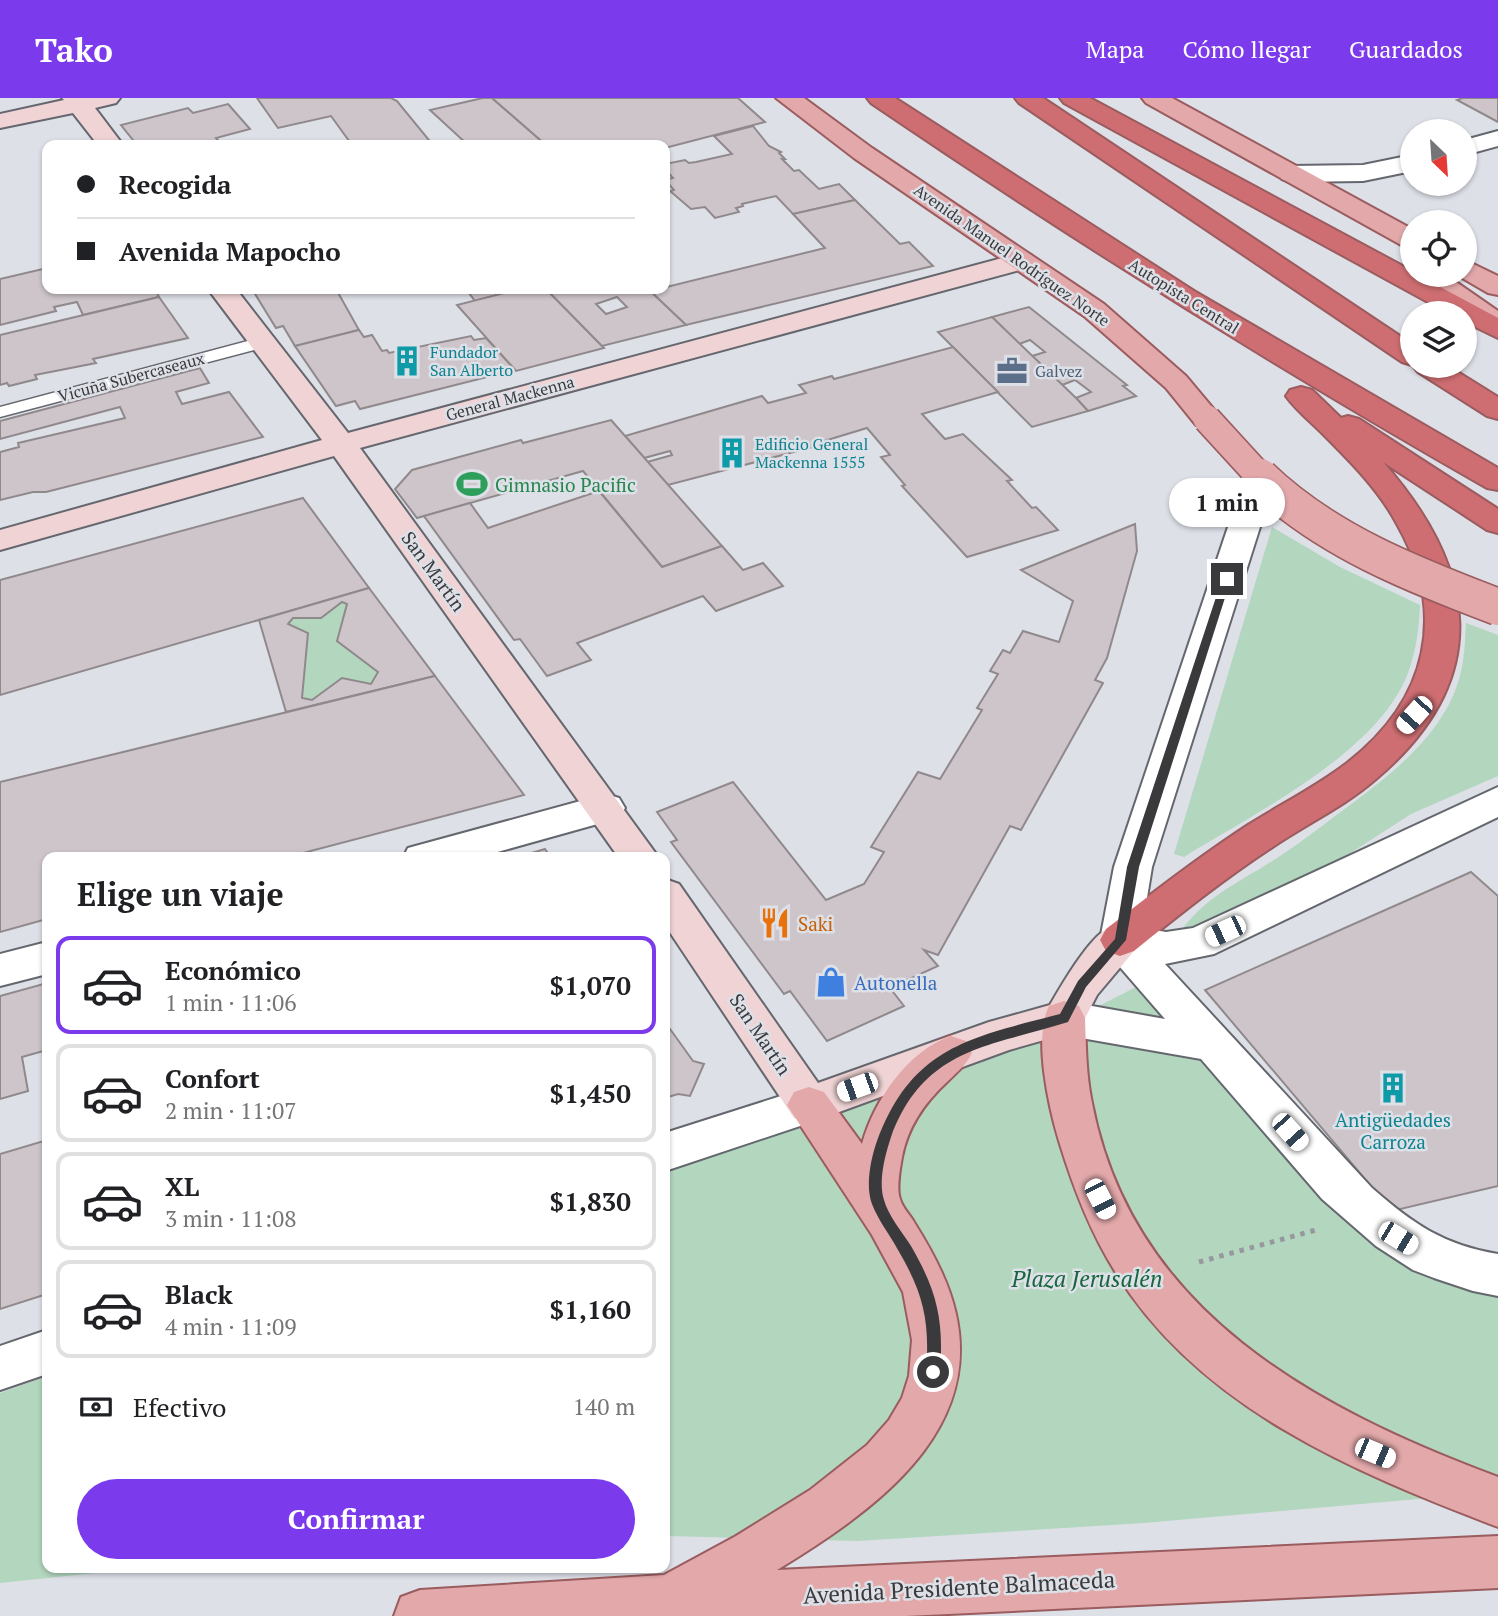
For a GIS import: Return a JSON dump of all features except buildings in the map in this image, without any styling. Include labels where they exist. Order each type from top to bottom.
[{"type":"highway","name":"Autopista Central","points":[[879,98],[1094,241],[1318,378],[1498,481]]},
{"type":"highway","points":[[1027,98],[1281,271],[1400,348]]},
{"type":"highway","points":[[1072,98],[1498,329]]},
{"type":"highway","points":[[1094,241],[1301,396],[1498,523]]},
{"type":"highway","points":[[1447,378],[1498,410]]},
{"type":"highway","points":[[1120,940],[1170,900],[1258,838],[1362,770],[1414,715],[1439,667],[1444,642],[1444,617],[1434,567],[1422,540],[1407,514],[1364,460],[1301,396]]},
{"type":"main road","name":"Avenida Manuel Rodríguez Norte","points":[[789,98],[863,153],[1120,330],[1176,382],[1253,473],[1320,526],[1391,565],[1498,607]]},
{"type":"main road","points":[[1154,98],[1400,233]]},
{"type":"main road","points":[[1215,133],[1400,256]]},
{"type":"main road","points":[[1477,275],[1498,286]]},
{"type":"main road","points":[[1445,287],[1498,324]]},
{"type":"main road","points":[[1064,1018],[1071,1111],[1084,1160],[1114,1228],[1144,1277],[1198,1337],[1270,1396],[1320,1427],[1364,1448],[1498,1502]]},
{"type":"main road","points":[[877,1201],[876,1175],[881,1148],[890,1124],[905,1096],[926,1073],[951,1053]]},
{"type":"main road","points":[[656,1609],[721,1575],[841,1501],[882,1468],[913,1429],[926,1401],[933,1372],[936,1334],[929,1299],[915,1266],[877,1201],[809,1105]]},
{"type":"main road","name":"Avenida Presidente Balmaceda","points":[[420,1616],[656,1609],[1498,1562]]},
{"type":"street","points":[[0,121],[77,101],[108,98]]},
{"type":"street","points":[[77,101],[107,140]]},
{"type":"street","points":[[1477,144],[1498,138]]},
{"type":"street","points":[[1291,174],[1363,173],[1400,165]]},
{"type":"street","name":"General Mackenna","points":[[0,540],[341,444],[1021,261]]},
{"type":"street","name":"San Martín","points":[[226,294],[341,444],[636,852]]},
{"type":"street","points":[[1064,1018],[1082,984],[1120,940],[1133,867],[1244,527]]},
{"type":"street","points":[[1120,940],[1166,948],[1200,943],[1498,801]]},
{"type":"street","points":[[444,852],[606,808]]},
{"type":"street","name":"San Martín","points":[[670,901],[809,1105]]},
{"type":"street","points":[[1120,940],[1338,1185],[1369,1215],[1427,1256],[1459,1268],[1498,1275]]},
{"type":"street","points":[[0,970],[42,959]]},
{"type":"street","points":[[670,1150],[809,1105],[1004,1034],[1064,1018],[1215,1045]]},
{"type":"street","points":[[0,1368],[42,1354]]},
{"type":"lane","name":"Vicuña Subercaseaux","points":[[0,412],[263,342]]},
{"type":"path","points":[[1144,1277],[1369,1215]]},
{"type":"green space","points":[[1272,527],[1340,567],[1420,605],[1413,657],[1393,702],[1370,729],[1342,755],[1277,801],[1184,857],[1174,854]]},
{"type":"green space","points":[[342,602],[347,604],[337,641],[378,672],[371,684],[342,678],[312,700],[302,698],[308,633],[288,624],[293,618]]},
{"type":"green space","points":[[1466,623],[1498,635],[1498,776],[1411,814],[1329,867],[1177,937],[1209,901],[1310,835],[1381,781],[1418,747],[1447,708],[1457,685],[1464,656]]},
{"type":"green space","name":"Plaza Jerusalén","points":[[1156,977],[1340,1198],[1498,1287],[1498,1492],[1144,1523],[858,1541],[670,1536],[670,1159],[1061,1025]]},
{"type":"green space","points":[[42,1378],[42,1573],[96,1573],[0,1583],[0,1393]]},
{"type":"place","name":"Fundador San Alberto","points":[[407,361]]},
{"type":"place","name":"Galvez","points":[[1012,371]]},
{"type":"place","name":"Edificio General Mackenna 1555","points":[[732,453]]},
{"type":"place","name":"Gimnasio Pacific","points":[[472,484]]},
{"type":"place","name":"Saki","points":[[775,923]]},
{"type":"place","name":"Autonella","points":[[831,982]]},
{"type":"place","name":"Antigüedades Carroza","points":[[1393,1088]]},
{"type":"route","points":[[933,1372],[936,1334],[929,1299],[915,1266],[877,1201],[876,1175],[881,1148],[905,1096],[926,1073],[951,1053],[1004,1034],[1064,1018],[1082,984],[1120,940],[1133,867],[1227,579]]}]
